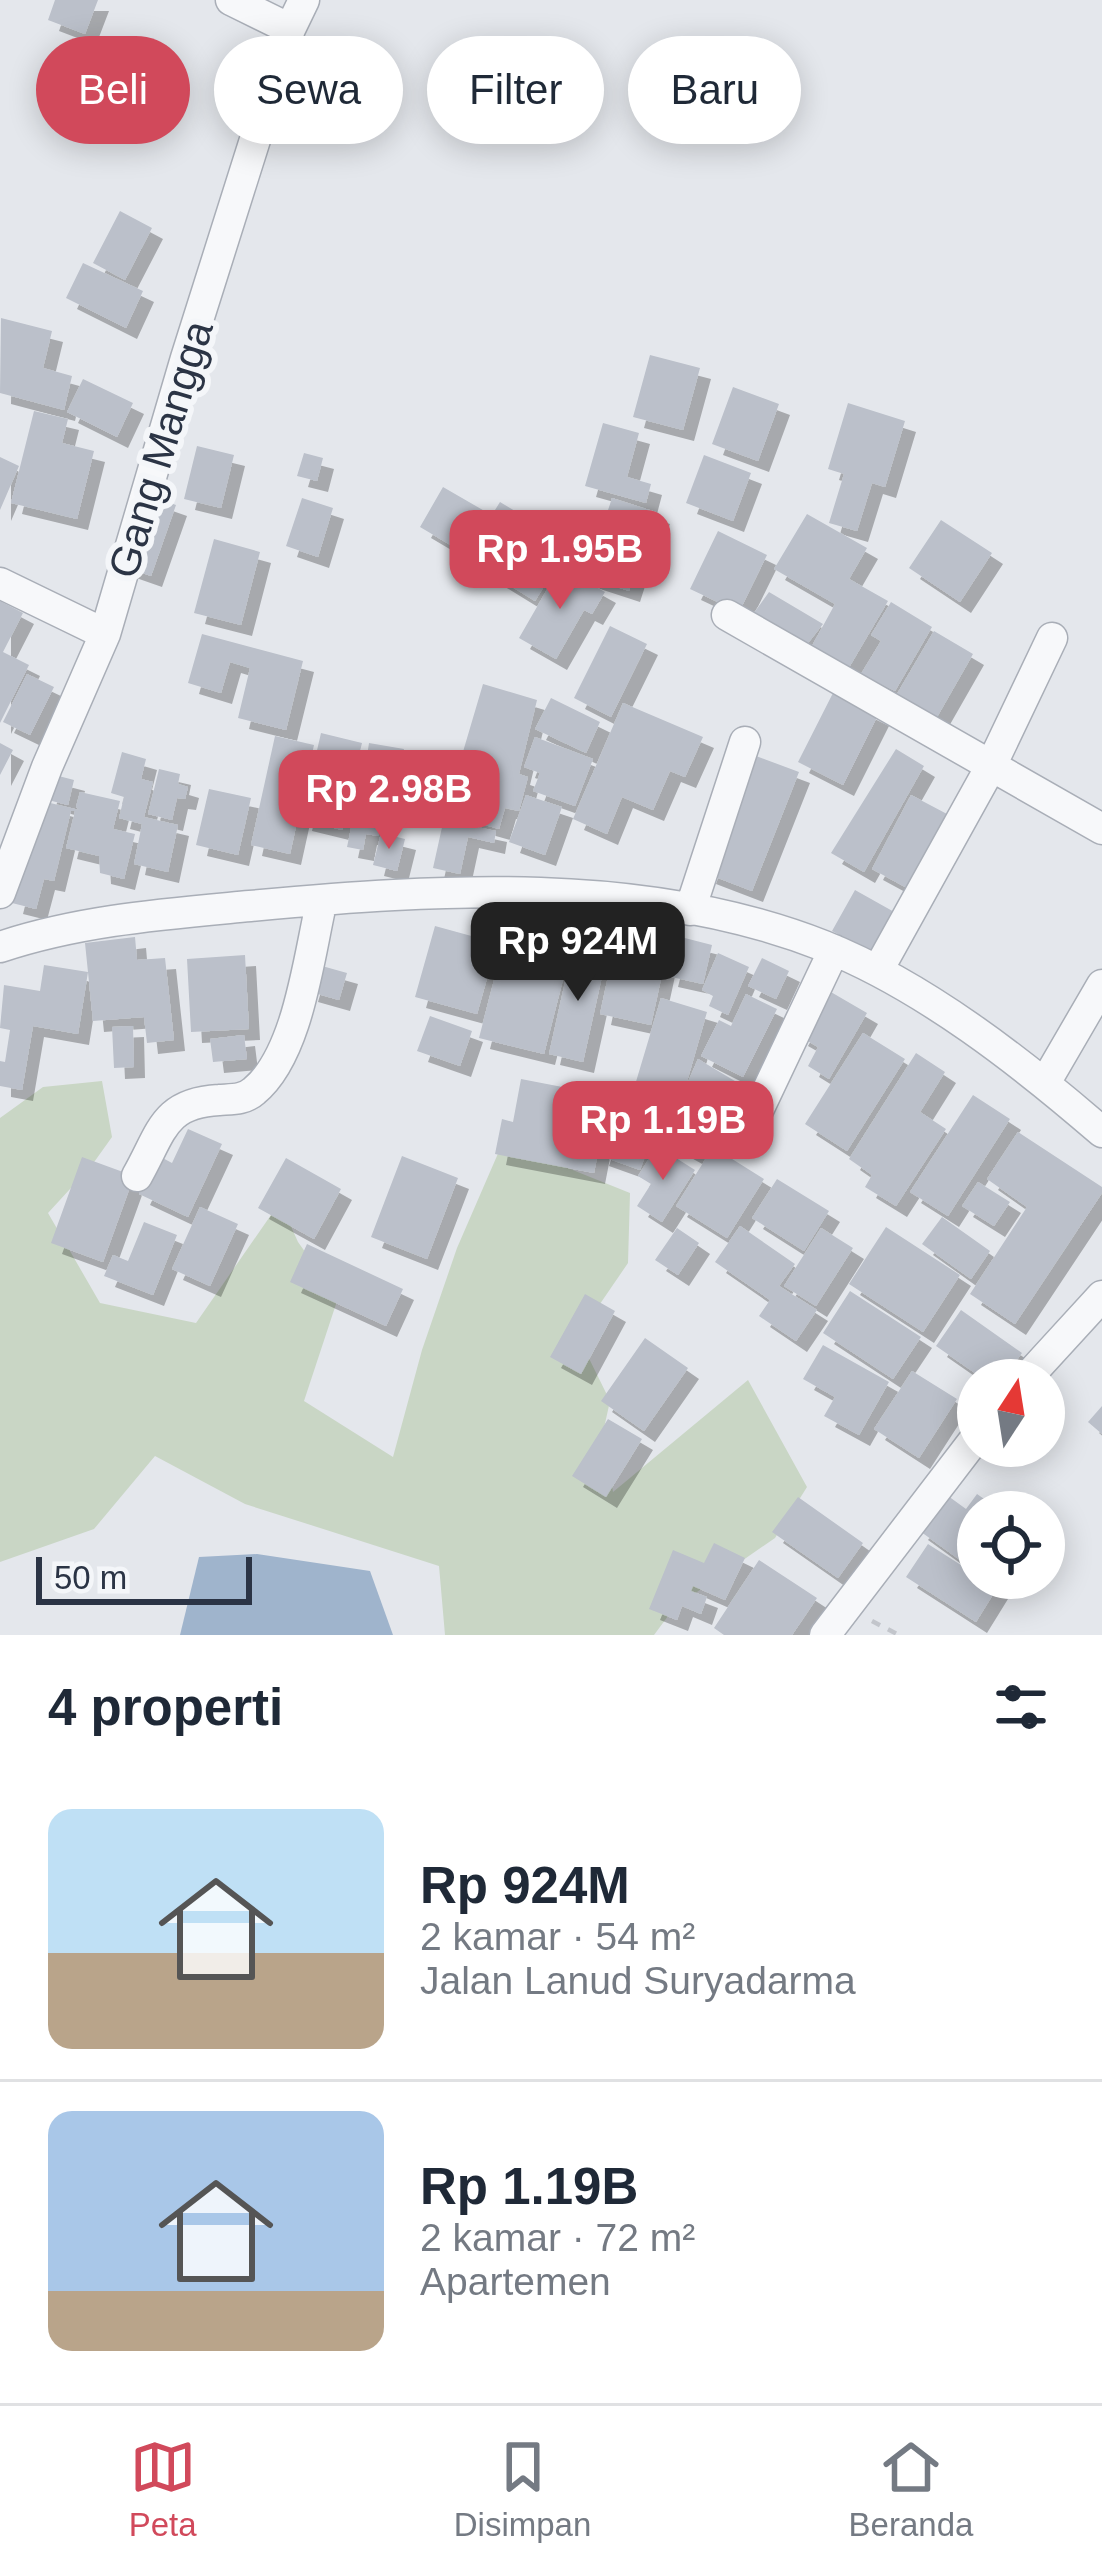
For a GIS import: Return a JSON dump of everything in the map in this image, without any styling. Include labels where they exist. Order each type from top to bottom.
[{"type":"street","points":[[231,0],[290,28]]},
{"type":"street","name":"Gang Mangga","points":[[0,893],[47,767],[106,634],[186,358],[290,28],[304,0]]},
{"type":"street","points":[[0,583],[106,634]]},
{"type":"street","points":[[727,615],[1102,830]]},
{"type":"street","points":[[878,970],[990,768],[1052,638]]},
{"type":"street","points":[[690,910],[745,742]]},
{"type":"street","points":[[0,947],[113,920],[322,899],[561,894],[658,902],[779,931],[878,970],[1045,1083],[1102,1132]]},
{"type":"street","points":[[137,1176],[175,1111],[194,1101],[249,1095],[264,1081],[294,1022],[322,899]]},
{"type":"street","points":[[744,1140],[834,950]]},
{"type":"street","points":[[1045,1083],[1102,985]]},
{"type":"street","points":[[1044,1359],[1102,1296]]},
{"type":"street","points":[[825,1635],[957,1462]]},
{"type":"green space","points":[[102,1081],[112,1137],[48,1213],[100,1303],[196,1323],[280,1202],[298,1242],[338,1298],[304,1401],[393,1457],[422,1350],[457,1248],[503,1142],[630,1193],[628,1263],[578,1336],[610,1401],[604,1428],[613,1492],[748,1380],[807,1487],[775,1538],[674,1608],[654,1635],[445,1635],[439,1566],[245,1504],[155,1456],[94,1529],[0,1562],[0,1118],[43,1087]]},
{"type":"water","points":[[257,1554],[370,1571],[393,1635],[180,1635],[199,1557]]},
{"type":"building","points":[[55,0],[98,0],[85,34],[48,20]]},
{"type":"building","points":[[120,211],[152,228],[125,280],[93,263]]},
{"type":"building","points":[[83,263],[143,291],[126,328],[66,298]]},
{"type":"building","points":[[1,318],[52,331],[43,368],[72,376],[64,410],[0,393]]},
{"type":"building","points":[[650,355],[700,368],[683,430],[633,417]]},
{"type":"building","points":[[83,379],[133,403],[117,437],[67,412]]},
{"type":"building","points":[[733,387],[779,404],[758,461],[712,444]]},
{"type":"building","points":[[848,403],[905,421],[885,487],[872,483],[857,531],[829,523],[844,474],[828,469]]},
{"type":"building","points":[[34,411],[68,419],[62,443],[94,451],[77,519],[11,503]]},
{"type":"building","points":[[603,423],[639,433],[627,477],[651,484],[646,503],[585,486]]},
{"type":"building","points":[[197,446],[234,455],[221,508],[184,499]]},
{"type":"building","points":[[304,453],[323,458],[317,481],[297,476]]},
{"type":"building","points":[[704,455],[751,473],[733,521],[686,503]]},
{"type":"building","points":[[0,457],[19,466],[0,510]]},
{"type":"building","points":[[443,487],[488,513],[464,553],[420,527]]},
{"type":"building","points":[[136,491],[176,505],[151,576],[111,562]]},
{"type":"building","points":[[302,498],[333,508],[318,557],[286,546]]},
{"type":"building","points":[[612,498],[659,513],[644,560],[628,555],[624,565],[636,569],[629,591],[586,577]]},
{"type":"building","points":[[500,502],[570,544],[535,601],[465,558]]},
{"type":"building","points":[[807,514],[867,548],[849,579],[888,601],[844,676],[807,655],[835,604],[774,569]]},
{"type":"building","points":[[941,520],[992,553],[960,602],[909,568]]},
{"type":"building","points":[[718,531],[767,555],[739,612],[690,589]]},
{"type":"building","points":[[214,539],[260,552],[241,625],[194,613]]},
{"type":"building","points":[[560,567],[605,592],[592,614],[584,610],[556,659],[519,638]]},
{"type":"building","points":[[769,592],[823,624],[797,657],[746,624]]},
{"type":"building","points":[[0,601],[23,613],[3,652],[29,665],[0,723]]},
{"type":"building","points":[[891,602],[932,627],[895,691],[861,674],[881,641],[871,635]]},
{"type":"building","points":[[610,626],[647,644],[611,717],[574,698]]},
{"type":"building","points":[[934,631],[973,654],[937,717],[897,694]]},
{"type":"building","points":[[202,634],[303,661],[286,730],[238,718],[250,668],[230,662],[221,693],[188,683]]},
{"type":"building","points":[[27,674],[54,687],[30,735],[3,722]]},
{"type":"building","points":[[483,684],[537,700],[519,774],[528,777],[519,811],[505,808],[499,829],[467,820],[474,795],[470,795],[463,824],[496,831],[494,843],[468,837],[460,874],[433,868],[450,791],[465,794],[452,789]]},
{"type":"building","points":[[833,693],[878,715],[843,785],[798,762]]},
{"type":"building","points":[[551,698],[600,722],[586,753],[535,729]]},
{"type":"building","points":[[623,703],[703,737],[685,777],[670,771],[653,810],[622,797],[607,834],[573,819]]},
{"type":"building","points":[[321,733],[362,743],[359,755],[367,756],[369,743],[404,749],[400,769],[410,771],[407,787],[388,784],[378,836],[366,834],[363,850],[347,847],[348,810],[342,830],[301,820]]},
{"type":"building","points":[[275,736],[314,745],[290,854],[251,845]]},
{"type":"building","points":[[535,737],[593,759],[575,806],[533,791],[540,773],[524,767]]},
{"type":"building","points":[[0,743],[13,750],[0,775]]},
{"type":"building","points":[[896,749],[924,766],[864,872],[831,853]]},
{"type":"building","points":[[122,752],[146,759],[141,779],[153,782],[144,817],[178,825],[168,872],[134,864],[142,824],[119,818],[124,797],[111,793]]},
{"type":"building","points":[[748,753],[799,772],[752,891],[705,873]]},
{"type":"building","points":[[159,769],[180,774],[178,784],[188,787],[185,799],[177,798],[172,820],[148,814]]},
{"type":"building","points":[[51,774],[74,780],[68,805],[44,799]]},
{"type":"building","points":[[209,789],[251,798],[238,855],[196,845]]},
{"type":"building","points":[[80,792],[120,801],[113,829],[135,834],[124,879],[100,873],[99,856],[66,848],[75,811],[71,811],[54,881],[44,879],[36,909],[12,903],[38,800],[79,810]]},
{"type":"building","points":[[526,795],[562,807],[545,855],[509,842]]},
{"type":"building","points":[[911,795],[947,814],[907,888],[872,869]]},
{"type":"building","points":[[381,833],[405,839],[397,871],[373,865]]},
{"type":"building","points":[[855,890],[896,913],[874,954],[832,931]]},
{"type":"building","points":[[621,915],[652,922],[648,942],[668,947],[651,1025],[600,1014]]},
{"type":"building","points":[[435,926],[497,943],[477,1014],[415,997]]},
{"type":"building","points":[[677,936],[712,945],[703,984],[667,976]]},
{"type":"building","points":[[135,937],[137,960],[165,958],[174,1040],[147,1043],[144,1017],[93,1021],[85,943]]},
{"type":"building","points":[[573,946],[607,954],[583,1062],[549,1054]]},
{"type":"building","points":[[502,949],[567,964],[544,1054],[479,1038]]},
{"type":"building","points":[[718,953],[749,967],[728,1015],[709,1006],[713,996],[702,990]]},
{"type":"building","points":[[245,955],[249,1029],[191,1032],[187,959]]},
{"type":"building","points":[[762,958],[789,971],[776,999],[748,986]]},
{"type":"building","points":[[315,964],[347,973],[339,1000],[307,991]]},
{"type":"building","points":[[44,965],[88,972],[78,1034],[33,1026],[22,1090],[0,1086],[0,1061],[5,1062],[10,1030],[0,1028],[4,985],[40,991]]},
{"type":"building","points":[[824,988],[867,1013],[829,1079],[808,1066],[818,1047],[797,1035]]},
{"type":"building","points":[[746,994],[777,1009],[743,1077],[701,1056],[719,1020],[731,1026]]},
{"type":"building","points":[[661,998],[707,1012],[682,1099],[635,1085]]},
{"type":"building","points":[[430,1016],[472,1031],[460,1066],[417,1051]]},
{"type":"building","points":[[133,1026],[134,1067],[114,1068],[112,1027]]},
{"type":"building","points":[[863,1033],[905,1059],[847,1151],[805,1124]]},
{"type":"building","points":[[244,1035],[247,1059],[213,1062],[210,1039]]},
{"type":"building","points":[[916,1053],[945,1072],[920,1112],[946,1129],[896,1206],[865,1187],[872,1175],[849,1159]]},
{"type":"building","points":[[698,1059],[745,1087],[726,1115],[696,1099],[700,1090],[688,1082]]},
{"type":"building","points":[[521,1079],[583,1091],[575,1132],[601,1137],[594,1173],[495,1154],[502,1119],[513,1122]]},
{"type":"building","points":[[973,1095],[1010,1119],[948,1216],[910,1192]]},
{"type":"building","points":[[687,1101],[724,1121],[702,1159],[666,1139]]},
{"type":"building","points":[[599,1103],[657,1124],[640,1170],[598,1155],[606,1131],[590,1125]]},
{"type":"building","points":[[188,1129],[222,1144],[188,1217],[139,1194],[157,1155],[172,1163]]},
{"type":"building","points":[[1018,1132],[1102,1187],[1102,1193],[1015,1324],[970,1294],[1027,1207],[987,1179]]},
{"type":"building","points":[[657,1146],[695,1170],[662,1222],[637,1206],[651,1184],[638,1176]]},
{"type":"building","points":[[713,1147],[764,1179],[727,1238],[676,1206]]},
{"type":"building","points":[[402,1156],[458,1178],[427,1259],[371,1237]]},
{"type":"building","points":[[82,1157],[134,1176],[103,1262],[51,1243]]},
{"type":"building","points":[[286,1158],[341,1189],[314,1239],[258,1208]]},
{"type":"building","points":[[777,1179],[829,1211],[804,1251],[752,1218]]},
{"type":"building","points":[[978,1182],[1010,1202],[994,1226],[962,1206]]},
{"type":"building","points":[[200,1207],[238,1224],[210,1286],[172,1269]]},
{"type":"building","points":[[942,1217],[990,1251],[971,1279],[922,1244]]},
{"type":"building","points":[[144,1222],[177,1235],[153,1295],[104,1276],[113,1255],[128,1261]]},
{"type":"building","points":[[740,1226],[795,1264],[779,1286],[817,1310],[796,1341],[759,1316],[770,1300],[715,1262]]},
{"type":"building","points":[[886,1227],[960,1275],[923,1332],[849,1284]]},
{"type":"building","points":[[677,1228],[699,1243],[678,1275],[655,1260]]},
{"type":"building","points":[[821,1228],[853,1248],[816,1306],[784,1286]]},
{"type":"building","points":[[307,1244],[403,1289],[386,1326],[290,1282]]},
{"type":"building","points":[[850,1291],[921,1337],[893,1379],[823,1333]]},
{"type":"building","points":[[585,1294],[615,1311],[581,1374],[550,1357]]},
{"type":"building","points":[[961,1310],[1022,1353],[1018,1359],[957,1361],[936,1346]]},
{"type":"building","points":[[645,1338],[688,1368],[644,1431],[601,1401]]},
{"type":"building","points":[[823,1345],[889,1382],[859,1435],[824,1416],[835,1397],[803,1379]]},
{"type":"building","points":[[912,1371],[957,1399],[919,1458],[874,1429]]},
{"type":"building","points":[[1102,1406],[1102,1434],[1088,1422]]},
{"type":"building","points":[[608,1419],[642,1439],[606,1497],[572,1476]]},
{"type":"building","points":[[944,1493],[957,1502],[957,1558],[917,1529]]},
{"type":"building","points":[[798,1497],[863,1543],[838,1578],[772,1532]]},
{"type":"building","points":[[714,1543],[745,1558],[725,1600],[693,1586],[691,1591],[707,1597],[701,1614],[682,1606],[677,1620],[649,1609],[673,1550],[704,1563]]},
{"type":"building","points":[[928,1544],[957,1562],[957,1599],[990,1599],[976,1622],[906,1577]]},
{"type":"building","points":[[759,1560],[817,1598],[792,1635],[724,1635],[714,1628]]}]
